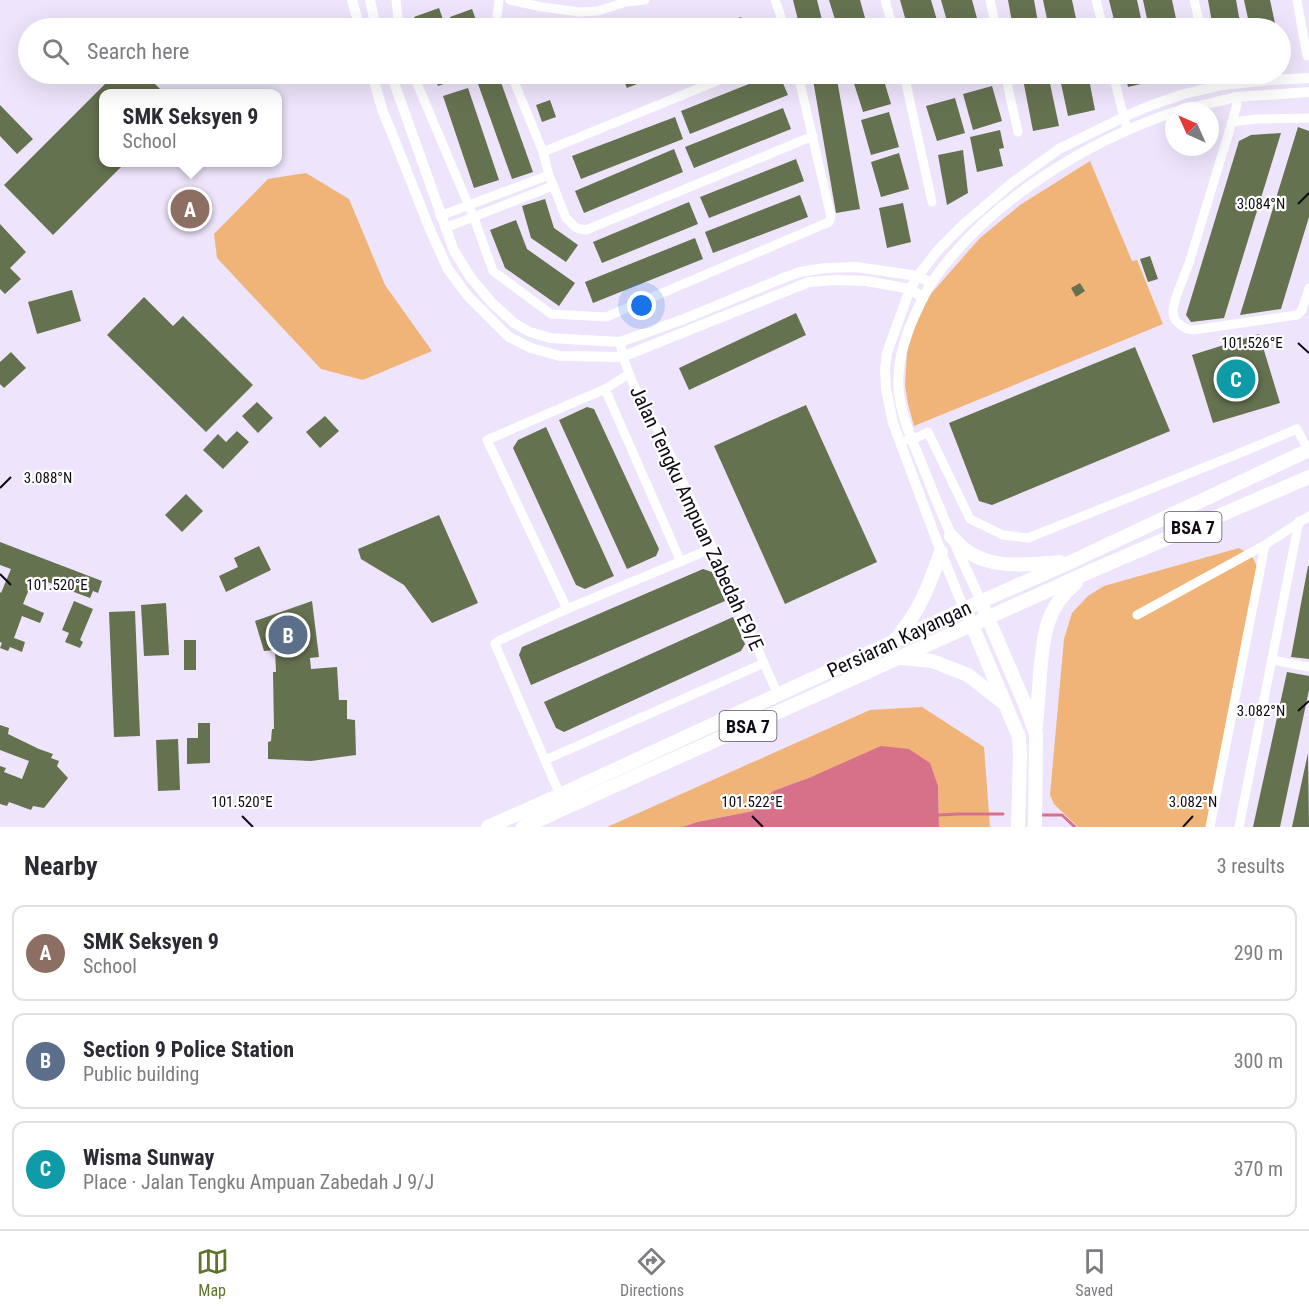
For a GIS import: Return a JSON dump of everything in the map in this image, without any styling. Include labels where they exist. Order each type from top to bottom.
[{"type":"main road","name":"Persiaran Kayangan","points":[[489,827],[893,641],[1073,561],[1309,450]]},
{"type":"main road","name":"Persiaran Kayangan","points":[[523,827],[1089,572],[1309,477]]},
{"type":"main road","points":[[951,536],[968,552],[992,562],[1023,565],[1073,561]]},
{"type":"main road","points":[[893,641],[911,621],[919,607],[929,587],[940,552]]},
{"type":"main road","points":[[1035,827],[1036,734],[1042,640],[1056,604],[1066,591],[1089,572]]},
{"type":"main road","points":[[981,601],[1036,734]]},
{"type":"main road","points":[[964,609],[973,624],[1019,737],[1018,827]]},
{"type":"main road","points":[[901,658],[932,661],[968,675],[1006,706]]},
{"type":"street","points":[[352,0],[357,18]]},
{"type":"street","points":[[370,0],[374,18]]},
{"type":"street","points":[[396,0],[398,18]]},
{"type":"street","points":[[497,18],[499,0]]},
{"type":"street","points":[[510,0],[580,12],[598,11],[626,2],[645,0]]},
{"type":"street","points":[[775,0],[781,18]]},
{"type":"street","points":[[885,0],[890,18]]},
{"type":"street","points":[[990,0],[994,18]]},
{"type":"street","points":[[1096,0],[1100,18]]},
{"type":"street","points":[[1194,0],[1198,18]]},
{"type":"street","points":[[1297,0],[1307,56]]},
{"type":"street","points":[[1291,79],[1309,78]]},
{"type":"street","points":[[375,84],[383,112],[448,269],[467,295],[509,337],[531,348],[560,356],[622,357],[809,282],[867,281],[910,289],[922,297]]},
{"type":"street","points":[[394,84],[454,251],[471,278],[492,303],[514,323],[530,332],[550,338],[620,342],[800,272],[825,268],[856,267],[918,276],[931,284]]},
{"type":"street","points":[[417,84],[474,218],[493,271],[551,314],[606,317],[829,222],[831,217],[800,84]]},
{"type":"street","points":[[515,84],[543,152],[549,175],[566,218],[580,229],[586,230],[813,136]]},
{"type":"street","points":[[543,152],[710,84]]},
{"type":"street","points":[[906,84],[932,202]]},
{"type":"street","points":[[1007,84],[1018,132]]},
{"type":"street","points":[[1115,84],[1127,130]]},
{"type":"street","points":[[964,609],[940,552],[893,423],[889,405],[885,369],[887,353],[910,289],[952,235],[1012,183],[1059,149],[1124,117],[1184,94],[1238,84]]},
{"type":"street","points":[[1216,102],[1236,97],[1309,92]]},
{"type":"street","points":[[1236,97],[1237,104],[1232,122],[1173,316],[1186,329],[1193,330],[1296,315],[1302,310],[1309,288]]},
{"type":"street","points":[[981,601],[951,536],[901,405],[898,373],[908,330],[922,297],[941,269],[996,213],[1021,192],[1065,162],[1127,130],[1165,116]]},
{"type":"street","points":[[1232,122],[1309,118]]},
{"type":"street","points":[[440,216],[549,175]]},
{"type":"street","points":[[445,228],[553,186]]},
{"type":"street","name":"Jalan Tengku Ampuan Zabedah E9/E","points":[[620,342],[622,357],[629,374],[665,444],[778,695]]},
{"type":"street","points":[[567,609],[487,440],[606,389],[629,374]]},
{"type":"street","points":[[606,389],[681,562]]},
{"type":"street","points":[[900,442],[928,432],[970,519],[1003,535],[1028,538],[1297,429],[1309,450]]},
{"type":"street","points":[[1137,615],[1265,545],[1309,516]]},
{"type":"street","points":[[1239,827],[1299,522]]},
{"type":"street","points":[[1210,827],[1265,545]]},
{"type":"street","points":[[560,795],[495,644],[567,609],[713,548]]},
{"type":"street","points":[[1272,660],[1309,667]]},
{"type":"street","points":[[545,760],[764,663]]},
{"type":"shaded area","points":[[1090,161],[1132,261],[1137,260],[1163,324],[914,426],[905,385],[907,352],[916,323],[929,296],[980,238],[1020,205]]},
{"type":"shaded area","points":[[306,173],[349,199],[385,285],[432,351],[363,380],[321,369],[217,258],[214,234],[268,179]]},
{"type":"shaded area","points":[[1239,548],[1252,556],[1259,571],[1213,827],[1078,827],[1054,804],[1050,795],[1064,639],[1072,613],[1088,596],[1104,586]]},
{"type":"shaded area","points":[[922,707],[984,747],[990,827],[939,827],[938,786],[811,777],[773,791],[753,811],[682,827],[607,827],[870,710]]},
{"type":"shaded area","points":[[881,746],[909,749],[930,763],[938,786],[939,827],[682,827],[753,811],[773,791]]},
{"type":"building","points":[[793,0],[817,0],[822,18],[798,18]]},
{"type":"building","points":[[829,0],[860,0],[865,18],[835,18]]},
{"type":"building","points":[[900,0],[931,0],[936,18],[905,18]]},
{"type":"building","points":[[941,0],[972,0],[977,18],[946,18]]},
{"type":"building","points":[[1008,0],[1034,0],[1037,18],[1011,18]]},
{"type":"building","points":[[1043,0],[1072,0],[1076,18],[1047,18]]},
{"type":"building","points":[[1109,0],[1137,0],[1141,18],[1114,18]]},
{"type":"building","points":[[1143,0],[1172,0],[1176,18],[1147,18]]},
{"type":"building","points":[[1208,0],[1236,0],[1239,18],[1211,18]]},
{"type":"building","points":[[1244,0],[1270,0],[1274,18],[1248,18]]},
{"type":"building","points":[[439,8],[442,18],[414,18]]},
{"type":"building","points":[[472,9],[475,18],[450,18]]},
{"type":"building","points":[[105,84],[155,84],[160,89],[100,89]]},
{"type":"building","points":[[478,84],[502,84],[533,172],[512,179]]},
{"type":"building","points":[[625,84],[637,84],[627,88]]},
{"type":"building","points":[[749,84],[783,84],[788,95],[690,134],[681,111]]},
{"type":"building","points":[[814,84],[838,84],[860,209],[836,213]]},
{"type":"building","points":[[854,84],[885,84],[891,104],[863,112]]},
{"type":"building","points":[[1024,84],[1050,84],[1059,126],[1033,131]]},
{"type":"building","points":[[1061,84],[1090,84],[1095,110],[1068,116]]},
{"type":"building","points":[[992,86],[1002,121],[973,130],[963,94]]},
{"type":"building","points":[[468,88],[499,180],[474,188],[443,96]]},
{"type":"building","points":[[99,90],[99,167],[121,167],[53,235],[4,185]]},
{"type":"building","points":[[955,98],[965,133],[937,141],[926,106]]},
{"type":"building","points":[[550,100],[556,117],[542,122],[536,105]]},
{"type":"building","points":[[0,105],[33,139],[17,154],[0,136]]},
{"type":"building","points":[[783,108],[791,129],[694,168],[685,147]]},
{"type":"building","points":[[889,112],[899,147],[871,155],[861,120]]},
{"type":"building","points":[[675,117],[683,139],[581,179],[572,156]]},
{"type":"building","points":[[1298,127],[1309,131],[1309,217],[1281,309],[1240,315]]},
{"type":"building","points":[[1000,130],[1004,148],[999,149],[1003,166],[977,172],[970,137]]},
{"type":"building","points":[[1281,133],[1224,318],[1191,322],[1186,315],[1239,141],[1251,135]]},
{"type":"building","points":[[674,149],[683,172],[584,213],[575,191]]},
{"type":"building","points":[[963,150],[968,193],[947,205],[938,155]]},
{"type":"building","points":[[899,153],[909,189],[881,197],[871,162]]},
{"type":"building","points":[[796,159],[804,181],[709,218],[700,197]]},
{"type":"building","points":[[800,195],[808,217],[713,253],[705,232]]},
{"type":"building","points":[[545,199],[554,228],[578,245],[566,262],[531,238],[522,206]]},
{"type":"building","points":[[689,202],[698,224],[602,263],[593,242]]},
{"type":"building","points":[[903,203],[911,242],[887,248],[879,208]]},
{"type":"building","points":[[516,220],[527,249],[575,283],[559,306],[505,268],[490,230]]},
{"type":"building","points":[[0,224],[26,252],[10,268],[21,279],[5,294],[0,289]]},
{"type":"building","points":[[695,238],[703,259],[593,303],[585,282]]},
{"type":"building","points":[[1150,256],[1158,279],[1148,282],[1140,259]]},
{"type":"building","points":[[1080,283],[1085,291],[1076,297],[1071,288]]},
{"type":"building","points":[[72,290],[81,321],[37,334],[28,302]]},
{"type":"building","points":[[144,297],[173,326],[183,316],[253,385],[206,432],[107,335]]},
{"type":"building","points":[[796,313],[806,335],[689,390],[679,368]]},
{"type":"building","points":[[1259,334],[1280,403],[1213,423],[1192,355]]},
{"type":"building","points":[[1135,347],[1170,431],[992,505],[979,501],[949,423]]},
{"type":"building","points":[[11,352],[26,368],[4,388],[0,384],[0,362]]},
{"type":"building","points":[[257,402],[273,418],[258,433],[242,416]]},
{"type":"building","points":[[806,405],[877,562],[785,604],[714,446]]},
{"type":"building","points":[[587,407],[594,409],[659,549],[656,556],[627,569],[559,420]]},
{"type":"building","points":[[325,416],[339,431],[320,448],[306,432]]},
{"type":"building","points":[[546,427],[614,576],[585,589],[576,585],[513,448],[518,440]]},
{"type":"building","points":[[237,431],[249,442],[223,469],[203,450],[218,434],[226,442]]},
{"type":"building","points":[[186,494],[203,511],[182,532],[165,515]]},
{"type":"building","points":[[439,515],[478,603],[432,623],[404,585],[361,559],[358,549]]},
{"type":"building","points":[[0,542],[102,581],[98,593],[93,591],[90,598],[34,577],[23,604],[44,613],[40,623],[22,616],[14,638],[25,642],[22,652],[10,647],[8,651],[0,648],[2,643],[0,642],[0,592],[11,569],[0,565]]},
{"type":"building","points":[[259,546],[271,570],[226,592],[219,576],[238,567],[234,558]]},
{"type":"building","points":[[1309,566],[1309,659],[1291,657]]},
{"type":"building","points":[[703,569],[712,572],[725,601],[531,685],[519,655],[522,647]]},
{"type":"building","points":[[74,601],[93,609],[80,640],[83,642],[80,648],[65,642],[69,633],[62,630]]},
{"type":"building","points":[[312,601],[319,657],[310,658],[311,669],[337,667],[339,700],[347,700],[347,719],[355,720],[356,755],[311,761],[268,759],[268,742],[271,741],[272,729],[274,729],[275,650],[264,651],[255,621]]},
{"type":"building","points":[[166,603],[169,655],[144,656],[141,605]]},
{"type":"building","points":[[135,611],[140,736],[114,737],[109,612]]},
{"type":"building","points":[[733,617],[745,644],[741,651],[564,732],[556,728],[544,702]]},
{"type":"building","points":[[184,640],[196,640],[196,670],[184,670]]},
{"type":"building","points":[[1287,672],[1309,676],[1309,690],[1280,827],[1253,827]]},
{"type":"building","points":[[198,723],[210,723],[210,763],[187,764],[187,738],[198,738]]},
{"type":"building","points":[[0,725],[9,728],[8,734],[53,754],[51,758],[59,761],[57,766],[68,778],[44,808],[33,806],[31,810],[9,802],[7,806],[0,804],[0,766],[6,768],[4,772],[22,779],[29,761],[0,750]]},
{"type":"building","points":[[178,739],[180,790],[158,791],[156,740]]},
{"type":"building","points":[[1308,753],[1309,827],[1292,827]]},
{"type":"waterway","points":[[937,817],[959,814],[1003,814]]},
{"type":"waterway","points":[[1041,815],[1062,815],[1075,827]]},
{"type":"place","name":"SMK Seksyen 9","points":[[190,209]]},
{"type":"place","name":"Wisma Sunway","points":[[1236,379]]},
{"type":"place","name":"Section 9 Police Station","points":[[288,635]]}]
